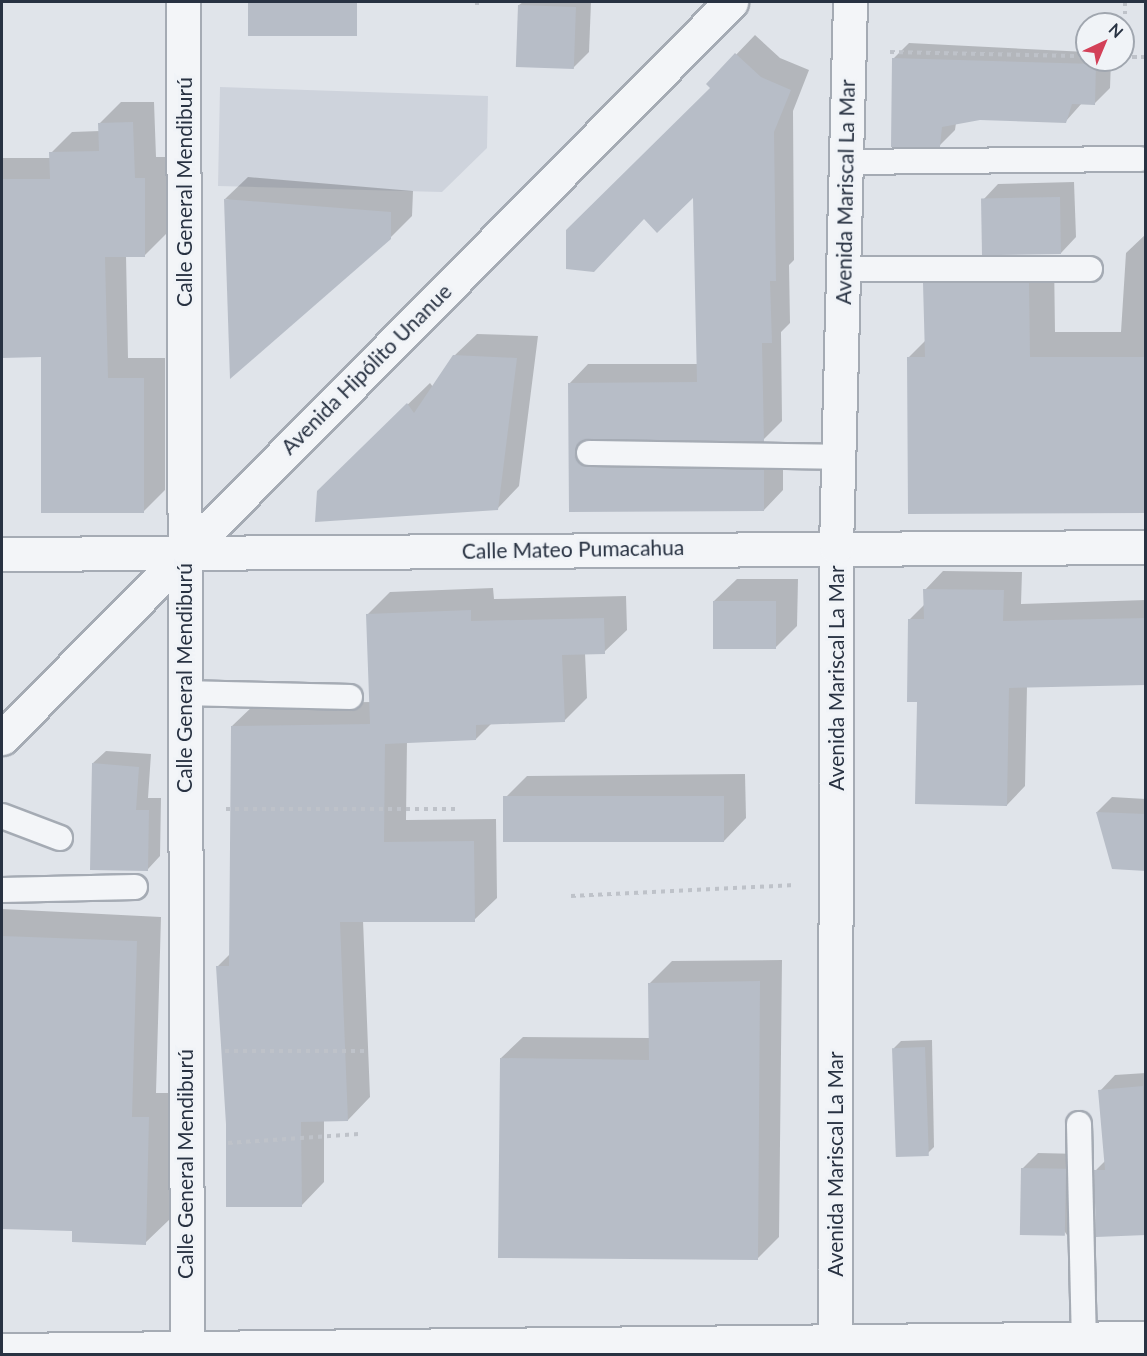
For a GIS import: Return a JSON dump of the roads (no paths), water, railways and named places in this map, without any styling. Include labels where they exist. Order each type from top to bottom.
[{"type":"street","name":"Calle General Mendiburú","points":[[183,2],[187,1351]]},
{"type":"street","name":"Avenida Hipólito Unanue","points":[[2,738],[731,2]]},
{"type":"street","name":"Avenida Mariscal La Mar","points":[[835,1347],[836,547],[850,2]]},
{"type":"street","name":"Calle Mateo Pumacahua","points":[[2,554],[836,547],[1146,547]]},
{"type":"street","points":[[2,1350],[835,1347],[1146,1338]]},
{"type":"lane","points":[[846,162],[1140,159]]},
{"type":"lane","points":[[844,269],[1090,269]]},
{"type":"lane","points":[[590,453],[838,458]]},
{"type":"lane","points":[[184,693],[350,697]]},
{"type":"lane","points":[[2,816],[60,838]]},
{"type":"lane","points":[[2,890],[135,887]]},
{"type":"lane","points":[[1079,1124],[1084,1338]]}]
